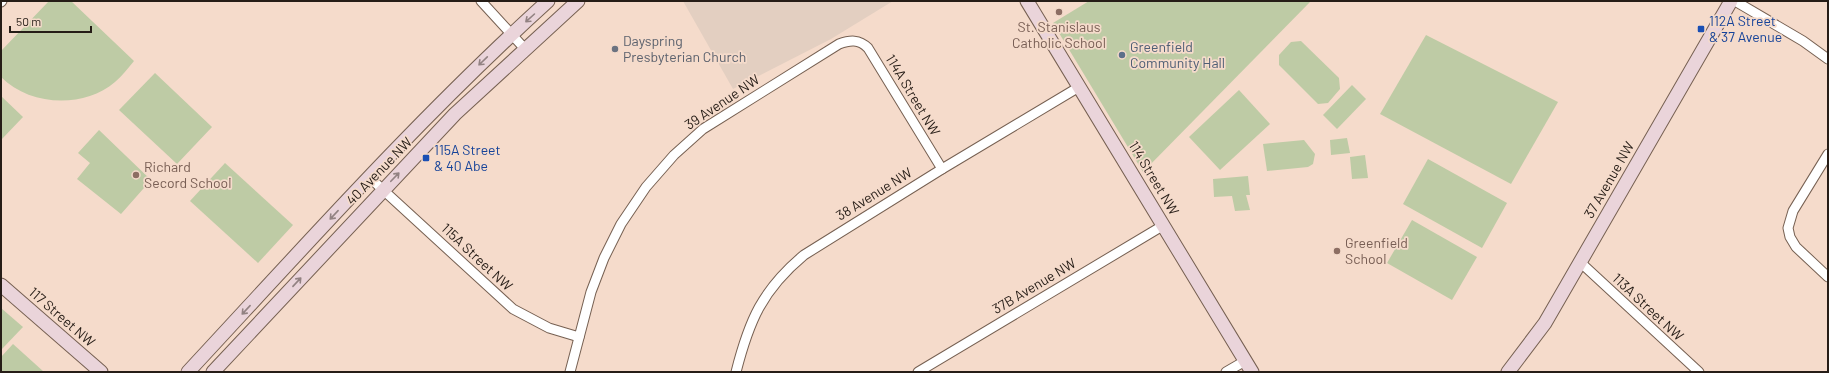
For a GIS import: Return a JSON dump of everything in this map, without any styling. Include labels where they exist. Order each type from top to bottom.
[{"type":"street","points":[[481,1],[525,49]]},
{"type":"street","name":"40 Avenue NW","points":[[188,372],[369,177],[452,92],[511,34],[548,1]]},
{"type":"street","name":"40 Avenue NW","points":[[213,372],[383,189],[456,114],[578,1]]},
{"type":"street","name":"114 Street NW","points":[[1027,1],[1248,366]]},
{"type":"street","name":"37 Avenue NW","points":[[1508,372],[1544,323],[1731,1]]},
{"type":"street","points":[[1735,1],[1802,41],[1828,59]]},
{"type":"street","name":"114A Street NW","points":[[855,40],[865,45],[871,52],[942,169]]},
{"type":"street","name":"39 Avenue NW","points":[[570,372],[596,277],[612,240],[633,205],[661,168],[687,142],[720,117],[839,44],[855,40]]},
{"type":"street","name":"38 Avenue NW","points":[[736,372],[744,340],[752,319],[774,283],[789,268],[818,245],[1079,87]]},
{"type":"street","points":[[1828,154],[1791,216],[1788,233],[1796,247],[1828,277]]},
{"type":"street","name":"115A Street NW","points":[[369,177],[513,309],[542,325],[579,337]]},
{"type":"street","name":"37B Avenue NW","points":[[918,372],[1164,225]]},
{"type":"street","name":"113A Street NW","points":[[1580,262],[1699,372]]},
{"type":"street","name":"117 Street NW","points":[[1,285],[101,372]]},
{"type":"street","points":[[1226,372],[1248,366]]},
{"type":"shaded area","points":[[683,1],[893,1],[831,39],[733,89]]},
{"type":"green space","points":[[49,1],[71,1],[134,61],[123,75],[102,91],[88,97],[73,100],[41,98],[27,94],[13,87],[1,77],[1,51]]},
{"type":"green space","points":[[1089,1],[1311,1],[1143,172],[1053,23]]},
{"type":"green space","points":[[1426,35],[1558,102],[1511,184],[1380,114]]},
{"type":"green space","points":[[1301,41],[1339,78],[1340,89],[1328,103],[1318,104],[1279,65],[1279,55],[1291,42]]},
{"type":"green space","points":[[155,73],[212,127],[177,164],[119,110]]},
{"type":"green space","points":[[1352,85],[1366,99],[1337,129],[1323,115]]},
{"type":"green space","points":[[1239,90],[1270,124],[1220,170],[1189,137]]},
{"type":"green space","points":[[1,96],[23,117],[1,140]]},
{"type":"green space","points":[[99,130],[151,180],[121,214],[77,179],[90,163],[78,153]]},
{"type":"green space","points":[[1347,138],[1350,153],[1331,155],[1330,140]]},
{"type":"green space","points":[[1304,140],[1315,154],[1313,164],[1308,167],[1267,171],[1263,144]]},
{"type":"green space","points":[[1365,155],[1368,178],[1352,179],[1350,157]]},
{"type":"green space","points":[[1428,159],[1507,203],[1482,248],[1403,204]]},
{"type":"green space","points":[[225,163],[293,225],[258,263],[190,201]]},
{"type":"green space","points":[[1248,176],[1250,195],[1246,195],[1250,210],[1235,211],[1232,196],[1214,197],[1213,179]]},
{"type":"green space","points":[[1412,220],[1477,257],[1452,300],[1387,263]]},
{"type":"green space","points":[[1,308],[23,327],[1,350]]},
{"type":"green space","points":[[13,344],[44,372],[1,372],[1,357]]},
{"type":"place","name":"St. Stanislaus Catholic School","points":[[1059,12]]},
{"type":"place","name":"112A Street & 37 Avenue","points":[[1701,29]]},
{"type":"place","name":"Dayspring Presbyterian Church","points":[[615,49]]},
{"type":"place","name":"Greenfield Community Hall","points":[[1122,55]]},
{"type":"place","name":"115A Street & 40 Abe","points":[[426,158]]},
{"type":"place","name":"Richard Secord School","points":[[136,175]]},
{"type":"place","name":"Greenfield School","points":[[1337,251]]}]
